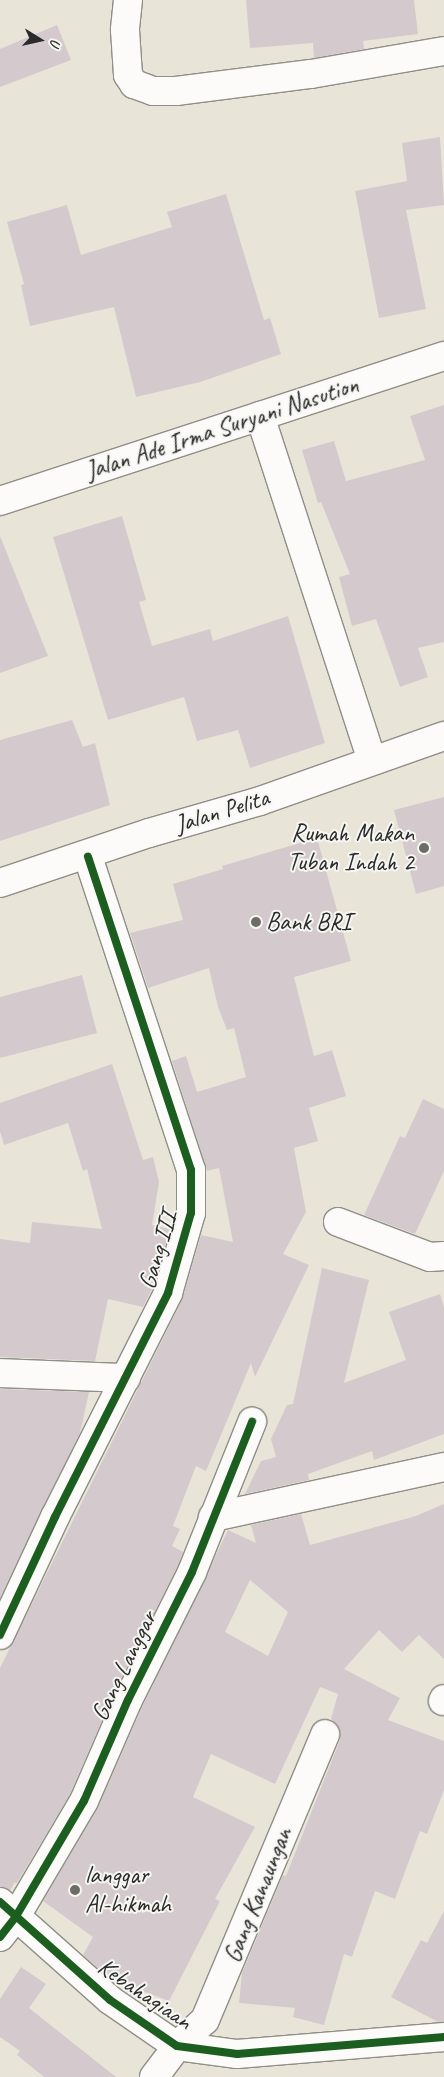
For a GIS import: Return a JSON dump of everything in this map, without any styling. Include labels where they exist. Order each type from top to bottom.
[{"type":"street","points":[[128,0],[125,30],[128,75],[134,84],[153,91],[176,91],[311,74],[444,51]]},
{"type":"street","name":"Jalan Ade Irma Suryani Nasution","points":[[0,501],[444,356]]},
{"type":"street","points":[[260,416],[372,760]]},
{"type":"street","name":"Jalan Pelita","points":[[0,883],[88,856],[149,833],[260,801],[444,736]]},
{"type":"street","name":"Gang III","points":[[0,1635],[168,1293],[183,1248],[194,1189],[191,1170],[88,856]]},
{"type":"street","points":[[338,1222],[430,1257],[444,1256]]},
{"type":"street","points":[[0,1373],[126,1378]]},
{"type":"street","name":"Gang Langgar","points":[[5,1919],[84,1801],[128,1700],[192,1572],[252,1422]]},
{"type":"street","points":[[213,1517],[444,1467]]},
{"type":"street","name":"Gang Kanaungan","points":[[154,2077],[178,2046],[205,2020],[325,1734]]},
{"type":"street","name":"Kebahagiaan","points":[[5,1919],[110,2000],[178,2046],[233,2065],[444,2037]]},
{"type":"building","points":[[246,0],[414,0],[418,34],[363,41],[364,49],[314,58],[313,43],[250,48]]},
{"type":"building","points":[[57,25],[71,60],[0,87],[0,49]]},
{"type":"building","points":[[440,137],[444,205],[406,210],[426,309],[379,318],[355,191],[407,181],[402,143]]},
{"type":"building","points":[[226,194],[264,320],[270,318],[281,354],[200,382],[136,397],[114,307],[30,326],[21,285],[24,284],[7,222],[67,205],[81,255],[172,227],[167,212]]},
{"type":"building","points":[[444,405],[444,642],[418,648],[428,677],[400,687],[376,619],[352,626],[339,577],[350,574],[321,502],[318,503],[302,450],[334,441],[346,481],[425,460],[410,416]]},
{"type":"building","points":[[122,516],[146,600],[139,602],[152,646],[210,629],[213,641],[288,616],[325,743],[250,768],[238,730],[197,741],[184,697],[108,720],[53,537]]},
{"type":"building","points":[[0,536],[48,656],[0,673]]},
{"type":"building","points":[[72,720],[83,747],[95,743],[110,805],[0,841],[0,740]]},
{"type":"building","name":"Rumah Makan Tuban Indah 2","points":[[444,797],[444,886],[416,894],[394,810]]},
{"type":"building","points":[[317,838],[351,961],[294,977],[314,1056],[332,1050],[346,1096],[309,1108],[318,1141],[294,1148],[306,1212],[283,1254],[309,1265],[255,1377],[251,1363],[206,1471],[196,1466],[173,1526],[180,1529],[172,1546],[183,1552],[178,1566],[114,1693],[70,1794],[17,1883],[15,1882],[10,1890],[0,1887],[0,1668],[182,1300],[201,1235],[233,1242],[219,1168],[207,1171],[172,1061],[186,1056],[197,1092],[246,1077],[234,1028],[227,1030],[218,1007],[209,968],[148,988],[130,933],[183,920],[173,884],[223,869],[222,866]]},
{"type":"building","points":[[82,975],[97,1033],[0,1058],[0,997]]},
{"type":"building","points":[[112,1064],[143,1160],[153,1157],[159,1182],[152,1225],[170,1229],[153,1287],[143,1307],[108,1299],[95,1361],[0,1357],[0,1239],[30,1243],[32,1222],[102,1229],[87,1169],[83,1171],[68,1123],[4,1145],[0,1131],[0,1103]]},
{"type":"building","points":[[423,1099],[444,1109],[444,1171],[415,1234],[364,1215],[400,1136],[405,1138]]},
{"type":"building","points":[[322,1268],[369,1280],[344,1383],[406,1360],[389,1312],[440,1294],[444,1307],[444,1434],[374,1460],[372,1451],[308,1474],[309,1480],[245,1494],[261,1461],[276,1457],[271,1439],[287,1405],[293,1404]]},
{"type":"building","points":[[0,1389],[89,1392],[80,1433],[0,1598]]},
{"type":"building","points":[[444,1504],[444,1659],[419,1635],[402,1652],[379,1630],[344,1669],[400,1698],[388,1720],[444,1741],[444,1790],[427,1834],[420,1831],[395,1899],[375,1891],[352,1957],[344,1954],[324,2025],[293,2017],[295,2008],[239,2003],[242,1973],[283,1875],[286,1876],[340,1740],[338,1725],[331,1719],[338,1694],[320,1687],[275,1784],[211,1754],[193,1797],[255,1827],[215,1899],[220,1901],[169,2001],[110,1979],[83,1955],[93,1937],[43,1901],[98,1807],[142,1707],[228,1530],[256,1543],[251,1525],[301,1514],[310,1545],[416,1516]],"holes":[[[250,1580],[288,1612],[268,1656],[225,1632]]]},
{"type":"building","points":[[444,1911],[444,2022],[438,2022],[391,1997],[421,1940],[427,1943]]},
{"type":"building","points":[[21,1967],[46,1984],[29,2008],[116,2077],[44,2077],[17,2055],[20,2051],[0,2037],[0,1999]]},
{"type":"cycle path","points":[[0,1635],[55,1517],[168,1293],[191,1213],[191,1170],[88,856]]},
{"type":"cycle path","points":[[0,1937],[15,1918],[84,1801],[128,1700],[192,1572],[252,1422]]},
{"type":"cycle path","points":[[0,1902],[110,2000],[177,2046],[237,2054],[444,2037]]},
{"type":"place","name":"Rumah Makan Tuban Indah 2","points":[[424,848]]},
{"type":"place","name":"Bank BRI","points":[[256,922]]},
{"type":"place","name":"langgar Al-hikmah","points":[[75,1890]]}]
